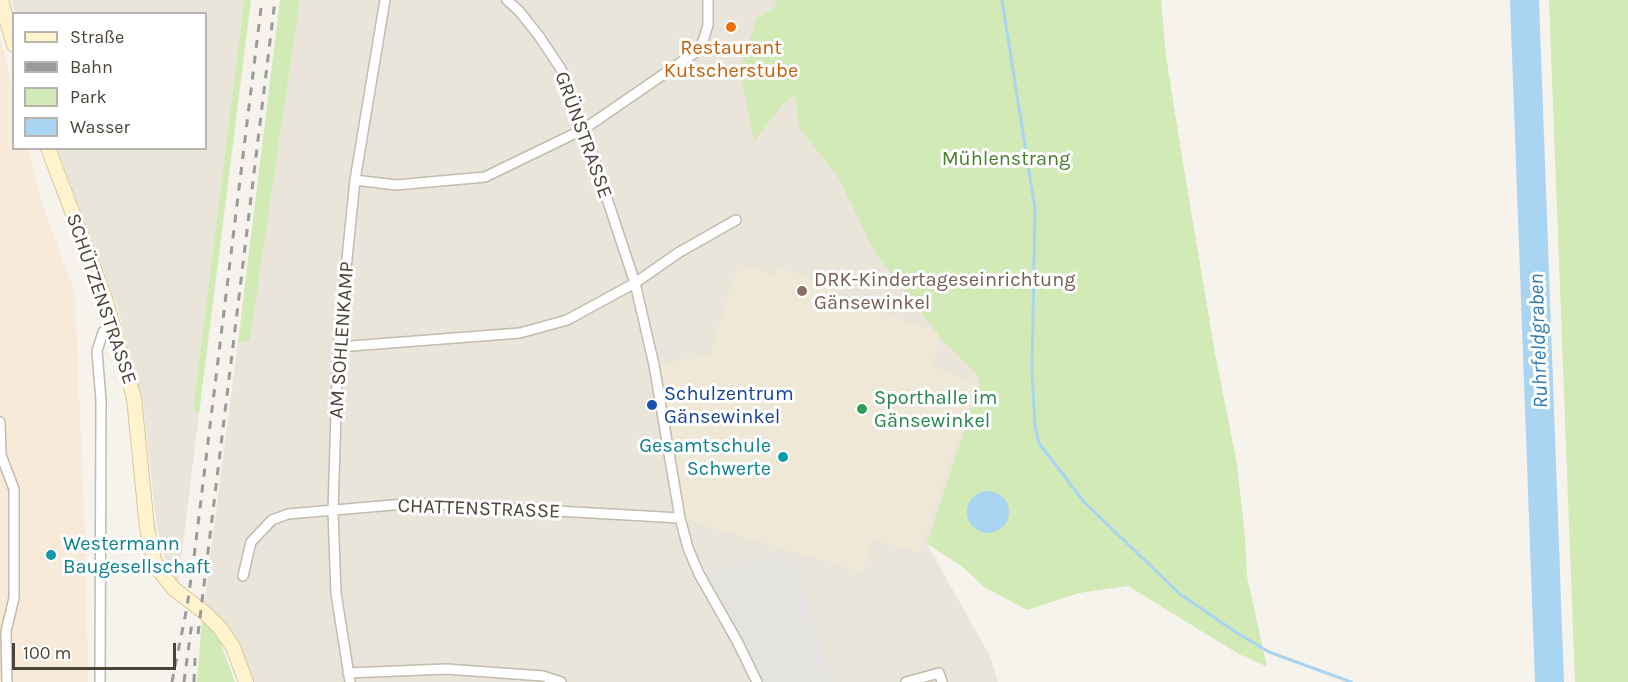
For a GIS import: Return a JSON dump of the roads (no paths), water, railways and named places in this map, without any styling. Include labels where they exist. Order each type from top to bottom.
[{"type":"main road","points":[[1,0],[12,38]]},
{"type":"main road","name":"SCHÜTZENSTRASSE","points":[[49,150],[105,298],[134,398],[150,544],[158,568],[174,589],[204,612],[220,628],[233,647],[246,682]]},
{"type":"street","name":"AM SOHLENKAMP","points":[[349,678],[336,593],[333,511],[338,347],[355,180],[385,0]]},
{"type":"street","name":"GRÜNSTRASSE","points":[[507,0],[539,36],[561,69],[584,129],[635,283],[656,373],[680,518],[688,548],[699,574],[738,641],[757,682]]},
{"type":"street","points":[[355,180],[396,185],[485,177],[584,129],[696,52],[708,26],[708,0]]},
{"type":"street","points":[[338,347],[520,333],[567,320],[635,283],[678,253],[736,220]]},
{"type":"street","points":[[100,682],[101,401],[98,351],[103,332],[113,324]]},
{"type":"street","points":[[0,422],[1,455],[14,489],[14,598],[6,631],[7,682]]},
{"type":"street","name":"CHATTENSTRASSE","points":[[243,576],[251,542],[272,520],[288,514],[416,503],[680,518]]},
{"type":"street","points":[[349,678],[446,669],[543,676],[561,682]]},
{"type":"street","points":[[906,682],[939,673],[942,682]]},
{"type":"water","name":"Ruhrfeldgraben","points":[[1510,0],[1539,0],[1564,682],[1535,682]]},
{"type":"water","points":[[988,491],[1003,497],[1009,512],[1003,527],[988,533],[973,527],[967,512],[973,497]]},
{"type":"waterway","name":"Mühlenstrang","points":[[1002,0],[1035,209],[1032,370],[1035,427],[1039,443],[1084,502],[1180,594],[1269,652],[1351,682]]},
{"type":"railway","points":[[172,682],[194,557],[262,0]]},
{"type":"railway","points":[[198,634],[275,0]]},
{"type":"railway","points":[[184,682],[192,622]]},
{"type":"railway","points":[[194,682],[195,658]]},
{"type":"place","name":"Restaurant Kutscherstube","points":[[731,27]]},
{"type":"place","name":"DRK-Kindertageseinrichtung Gänsewinkel","points":[[802,291]]},
{"type":"place","name":"Schulzentrum Gänsewinkel","points":[[652,405]]},
{"type":"place","name":"Sporthalle im Gänsewinkel","points":[[862,409]]},
{"type":"place","name":"Gesamtschule Schwerte","points":[[783,457]]},
{"type":"place","name":"Westermann Baugesellschaft","points":[[51,555]]}]
